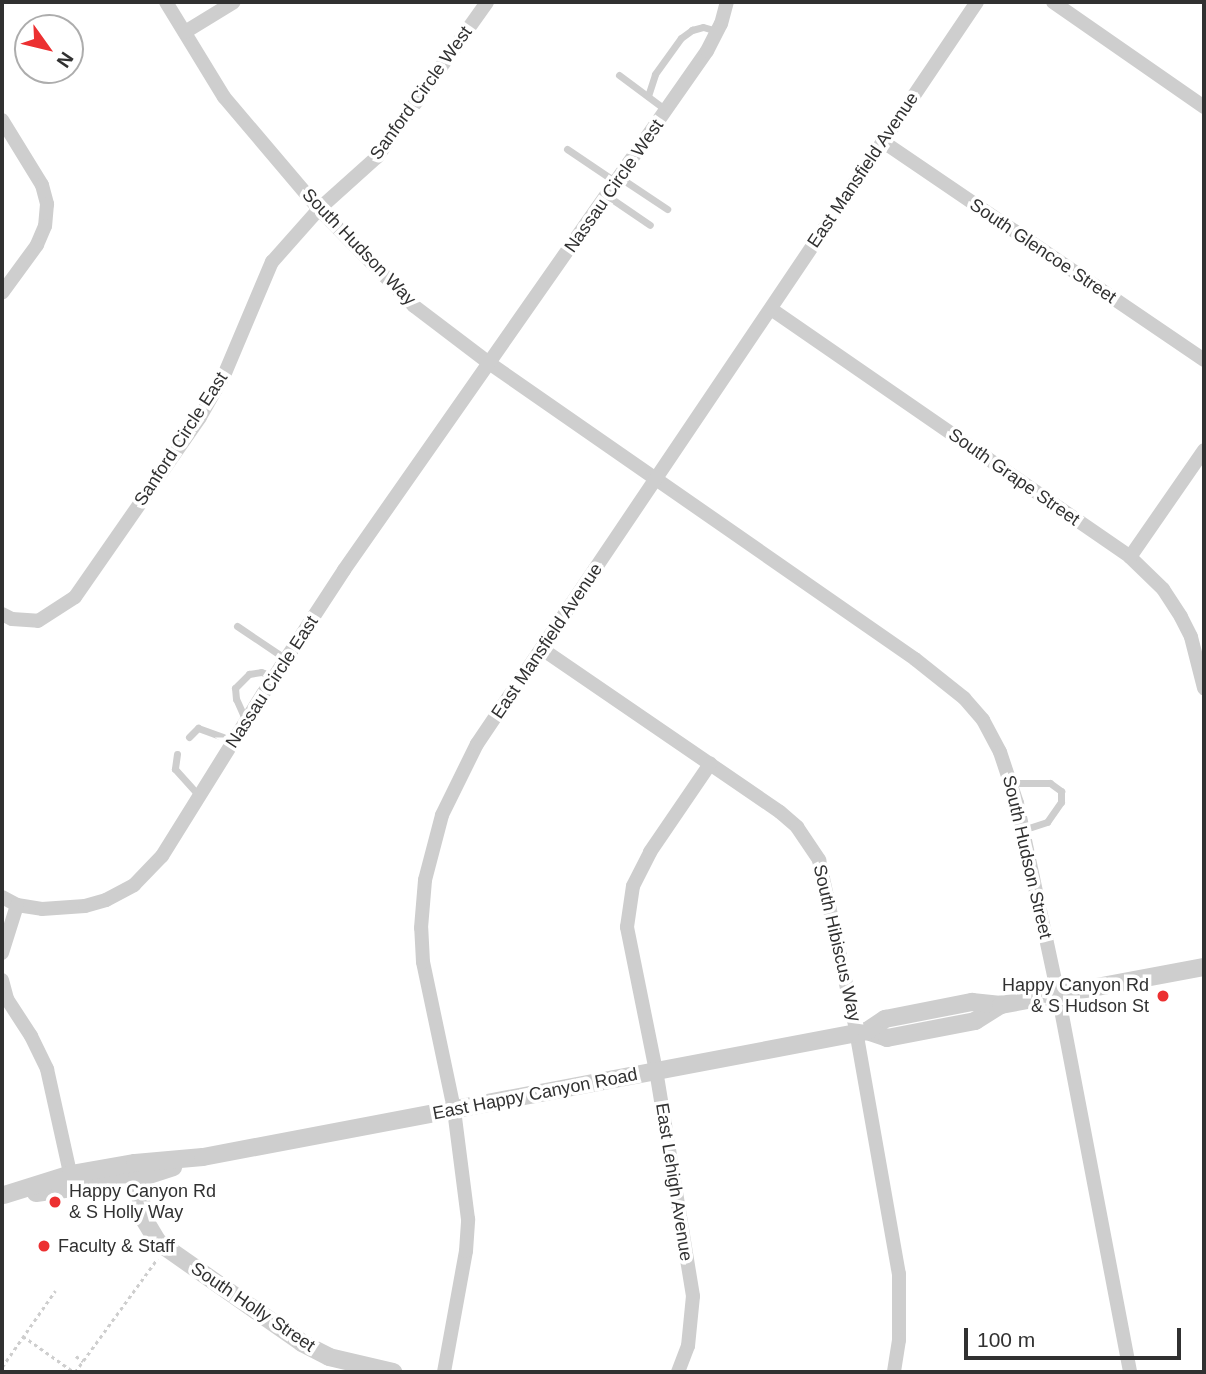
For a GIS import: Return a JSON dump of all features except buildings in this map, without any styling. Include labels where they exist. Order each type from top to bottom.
[{"type":"street","name":"South Hudson Way","points":[[166,2],[224,97],[319,209],[414,306],[489,363],[574,421]]},
{"type":"street","points":[[185,32],[234,2]]},
{"type":"street","name":"Sanford Circle West","points":[[319,209],[347,187],[391,140],[487,2]]},
{"type":"street","name":"Nassau Circle West","points":[[489,363],[666,110],[717,31],[727,2]]},
{"type":"street","name":"East Mansfield Avenue","points":[[444,1372],[468,1235],[468,1202],[454,1109],[424,962],[421,928],[425,880],[442,815],[477,744],[977,2]]},
{"type":"street","points":[[1053,2],[1204,107]]},
{"type":"street","points":[[2,120],[42,185],[47,204],[45,226],[37,245],[2,293]]},
{"type":"street","name":"South Glencoe Street","points":[[882,141],[1204,360]]},
{"type":"street","name":"Sanford Circle East","points":[[2,614],[12,619],[38,621],[75,597],[206,406],[225,373],[272,262],[319,209]]},
{"type":"street","name":"South Grape Street","points":[[771,309],[1130,557],[1163,589],[1181,617],[1191,637],[1204,688]]},
{"type":"street","name":"Nassau Circle East","points":[[2,897],[16,905],[42,909],[70,908],[106,900],[124,891],[162,856],[274,676],[489,363]]},
{"type":"street","name":"South Hudson Street","points":[[574,421],[946,682],[964,698],[993,735],[1012,783],[1058,994],[1130,1372]]},
{"type":"street","points":[[1130,557],[1204,450]]},
{"type":"street","name":"South Hibiscus Way","points":[[542,649],[780,812],[797,827],[819,860],[862,1032],[899,1274],[899,1340],[894,1372]]},
{"type":"street","name":"East Lehigh Avenue","points":[[678,1372],[688,1346],[693,1296],[656,1071],[626,927],[633,886],[650,852],[710,764]]},
{"type":"street","points":[[2,953],[16,905]]},
{"type":"street","name":"East Happy Canyon Road","points":[[3,1195],[862,1032],[885,1019],[972,1002],[1001,1005],[1204,967]]},
{"type":"street","points":[[2,981],[7,999],[32,1036],[47,1069],[72,1182]]},
{"type":"street","name":"South Holly Street","points":[[136,1171],[144,1219],[152,1236],[165,1247],[318,1352],[348,1363],[393,1372]]},
{"type":"lane","points":[[648,96],[655,74],[681,38],[692,30],[704,27],[717,31]]},
{"type":"lane","points":[[619,75],[666,110]]},
{"type":"lane","points":[[567,149],[667,209]]},
{"type":"lane","points":[[606,195],[650,225]]},
{"type":"lane","points":[[237,626],[286,659]]},
{"type":"lane","points":[[246,721],[236,699],[235,688],[249,674],[261,672],[274,676]]},
{"type":"lane","points":[[189,737],[198,728],[234,741]]},
{"type":"lane","points":[[177,754],[175,769],[182,781],[200,798]]},
{"type":"lane","points":[[1012,783],[1050,783],[1061,792],[1061,802],[1047,822],[1022,830]]},
{"type":"path","points":[[23,1336],[74,1372],[165,1247]]},
{"type":"path","points":[[2,1367],[55,1291]]},
{"type":"path","points":[[76,1356],[83,1361]]},
{"type":"place","name":"Happy Canyon Rd & S Hudson St","points":[[1163,996]]},
{"type":"place","name":"Happy Canyon Rd & S Holly Way","points":[[55,1202]]},
{"type":"place","name":"Faculty & Staff","points":[[44,1246]]}]
